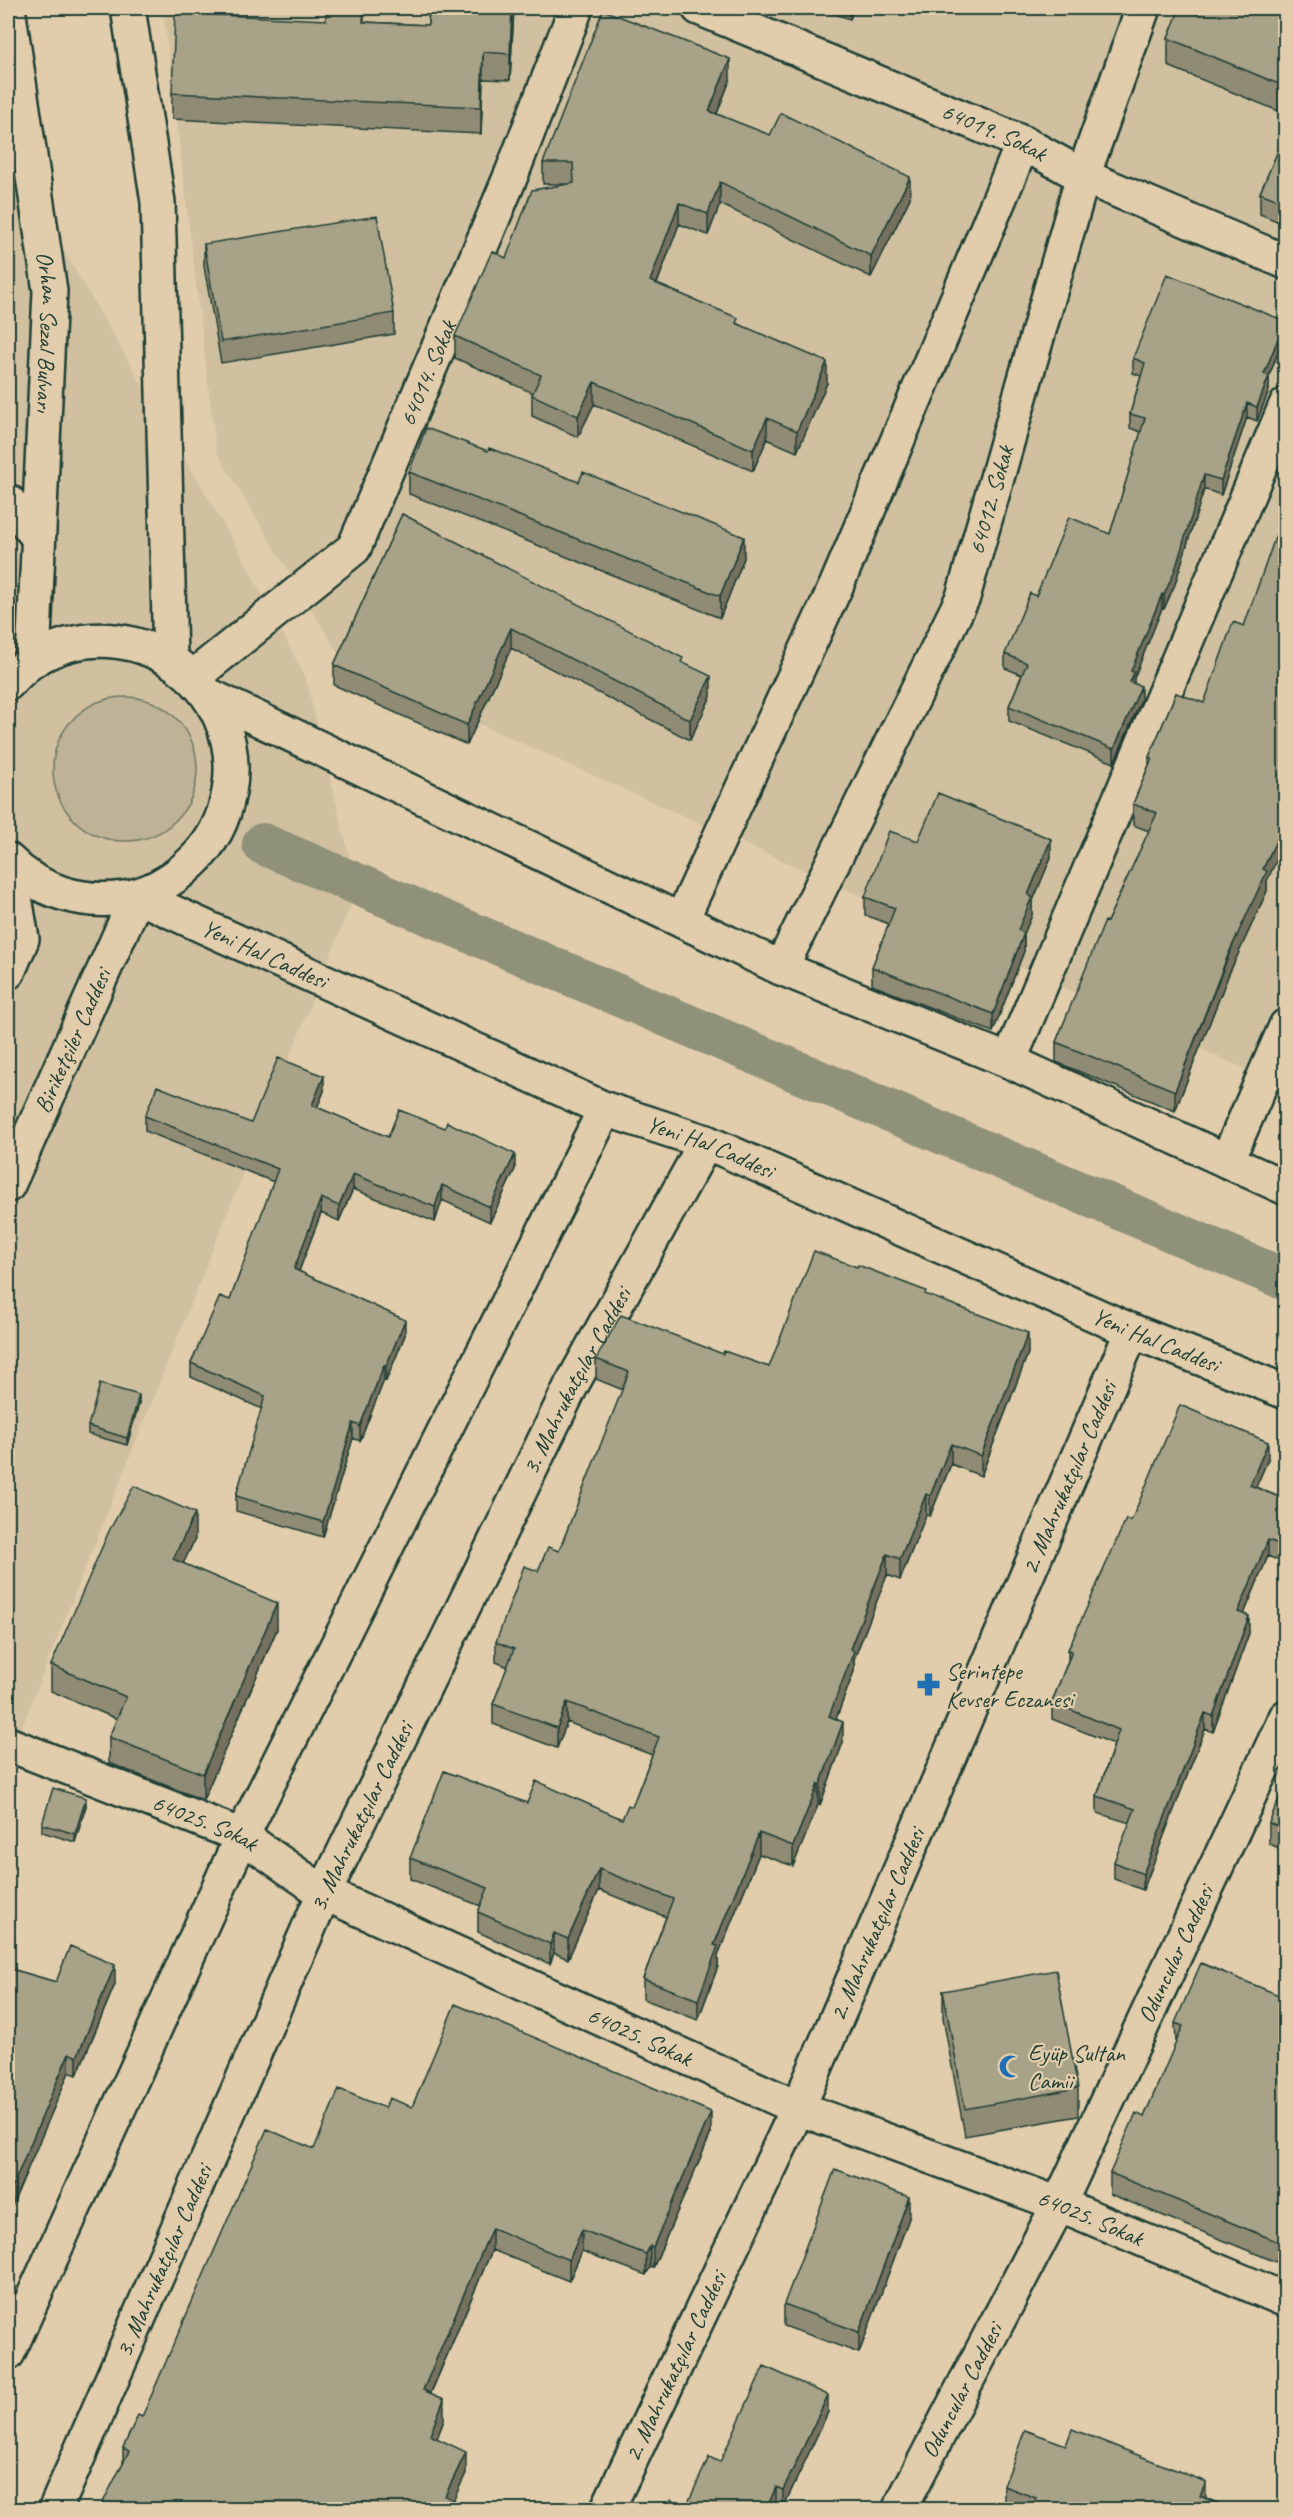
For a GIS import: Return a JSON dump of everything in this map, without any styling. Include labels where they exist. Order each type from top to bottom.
[{"type":"street","name":"Orhan Sezal Bulvarı","points":[[8,8],[19,156],[50,291],[33,660]]},
{"type":"street","points":[[8,861],[36,883],[68,896],[103,901],[137,896],[175,878],[205,850],[226,814],[232,773],[227,732],[191,677],[158,202],[128,8]]},
{"type":"street","name":"64014. Sokak","points":[[191,677],[354,548],[512,173],[576,8]]},
{"type":"street","name":"64019. Sokak","points":[[699,8],[1023,143],[1083,176],[1286,262]]},
{"type":"street","name":"64012. Sokak","points":[[781,968],[963,597],[1083,176],[1143,8]]},
{"type":"street","points":[[682,919],[837,584],[1023,143]]},
{"type":"street","points":[[1009,1061],[1286,405]]},
{"type":"street","points":[[8,501],[38,537]]},
{"type":"street","points":[[8,683],[33,660],[54,649],[77,643],[109,641],[141,646],[191,677],[781,968],[1009,1061],[1286,1188]]},
{"type":"street","points":[[8,861],[22,939],[8,972]]},
{"type":"street","name":"Yeni Hal Caddesi","points":[[137,896],[605,1109],[706,1142],[1132,1331],[1286,1392]]},
{"type":"street","name":"Biriketçiler Caddesi","points":[[8,1185],[137,896]]},
{"type":"street","points":[[1227,1161],[1286,1026]]},
{"type":"street","points":[[8,2353],[242,1836],[605,1109]]},
{"type":"street","name":"3. Mahrukatçılar Caddesi","points":[[55,2510],[324,1893],[571,1386],[706,1142]]},
{"type":"street","name":"2. Mahrukatçılar Caddesi","points":[[607,2510],[798,2108],[1132,1331]]},
{"type":"street","name":"Oduncular Caddesi","points":[[899,2510],[1059,2204],[1286,1717]]},
{"type":"street","name":"64025. Sokak","points":[[8,1744],[242,1836],[324,1893],[798,2108],[1059,2204],[1286,2300]]},
{"type":"shaded area","points":[[163,8],[1285,8],[1285,1087],[344,663],[216,451]]},
{"type":"shaded area","points":[[8,155],[238,549],[306,678],[357,889],[8,1761]]},
{"type":"shaded area","points":[[125,697],[152,703],[165,709],[176,718],[185,729],[191,742],[197,769],[191,796],[185,809],[176,820],[165,829],[152,835],[125,841],[98,835],[85,829],[74,820],[65,809],[59,796],[53,769],[59,742],[65,729],[74,718],[85,709],[98,703]]},
{"type":"building","points":[[326,8],[364,8],[363,22],[428,25],[429,8],[512,8],[510,54],[483,52],[481,107],[172,93],[175,13],[326,20]]},
{"type":"building","points":[[1180,8],[1286,8],[1286,87],[1168,38]]},
{"type":"building","points":[[603,10],[730,59],[709,111],[770,135],[781,113],[910,177],[871,256],[720,182],[708,214],[679,203],[650,281],[738,318],[736,323],[827,362],[797,431],[767,418],[753,450],[594,382],[578,416],[532,395],[541,375],[455,336],[492,251],[506,258],[532,190],[574,183],[573,163],[543,163]]},
{"type":"building","points":[[1286,132],[1286,203],[1260,193]]},
{"type":"building","points":[[377,216],[394,313],[221,342],[204,244]]},
{"type":"building","points":[[1167,274],[1285,321],[1264,374],[1269,376],[1257,407],[1247,403],[1221,480],[1204,475],[1175,570],[1164,595],[1162,594],[1131,671],[1134,672],[1130,682],[1141,686],[1114,749],[1009,706],[1027,663],[1005,654],[1030,593],[1036,596],[1069,517],[1110,534],[1145,418],[1130,414],[1145,363],[1133,358]]},
{"type":"building","points":[[426,428],[488,451],[489,448],[579,482],[583,472],[744,537],[720,596],[409,472]]},
{"type":"building","points":[[402,514],[683,658],[681,662],[711,676],[690,720],[511,628],[467,725],[334,665]]},
{"type":"building","points":[[1279,526],[1286,529],[1286,819],[1263,869],[1267,871],[1228,955],[1175,1091],[1056,1042],[1105,921],[1107,922],[1157,813],[1133,804],[1152,758],[1149,757],[1176,693],[1204,703],[1233,622],[1244,626]]},
{"type":"building","points":[[938,793],[1051,839],[1028,895],[1032,897],[1018,930],[1024,933],[993,1014],[872,967],[895,908],[865,897],[889,831],[918,841]]},
{"type":"building","points":[[278,1058],[324,1076],[312,1105],[388,1137],[399,1110],[445,1128],[447,1122],[515,1154],[490,1207],[442,1185],[435,1207],[353,1174],[339,1206],[321,1198],[294,1269],[405,1320],[360,1426],[353,1423],[323,1522],[236,1496],[265,1396],[191,1363],[220,1296],[230,1300],[278,1169],[145,1116],[157,1086],[251,1123]]},
{"type":"building","points":[[814,1251],[926,1291],[925,1294],[1028,1333],[981,1456],[951,1444],[930,1496],[926,1494],[900,1559],[887,1554],[850,1649],[854,1651],[829,1716],[843,1722],[820,1785],[818,1784],[793,1846],[759,1833],[714,1945],[718,1946],[698,2000],[643,1979],[673,1899],[599,1869],[568,1939],[554,1933],[550,1944],[478,1912],[488,1888],[410,1858],[444,1771],[527,1803],[536,1781],[622,1819],[628,1805],[632,1807],[659,1737],[567,1702],[557,1728],[493,1704],[514,1649],[496,1642],[524,1566],[538,1571],[548,1547],[559,1551],[629,1372],[596,1359],[621,1315],[723,1354],[724,1351],[769,1367]]},
{"type":"building","points":[[100,1384],[139,1395],[127,1438],[88,1426]]},
{"type":"building","points":[[1180,1405],[1268,1442],[1250,1485],[1286,1500],[1286,1530],[1279,1544],[1268,1540],[1238,1612],[1249,1616],[1213,1716],[1205,1713],[1143,1874],[1114,1862],[1135,1809],[1097,1796],[1119,1730],[1052,1702],[1072,1651],[1068,1650],[1126,1519],[1131,1521]]},
{"type":"building","points":[[134,1486],[195,1513],[173,1559],[277,1603],[203,1774],[109,1737],[126,1697],[51,1665],[109,1531]]},
{"type":"building","points":[[1286,1782],[1286,1830],[1269,1823]]},
{"type":"building","points":[[53,1788],[86,1798],[75,1834],[42,1824]]},
{"type":"building","points":[[70,1946],[115,1965],[77,2057],[69,2053],[8,2197],[8,1968],[56,1982]]},
{"type":"building","points":[[1201,1963],[1286,1998],[1286,2245],[1110,2173],[1136,2113],[1144,2117],[1183,2026],[1175,2023]]},
{"type":"building","name":"Eyüp Sultan Camii","points":[[1056,1970],[1078,2088],[965,2109],[943,1991]]},
{"type":"building","points":[[455,2004],[711,2112],[653,2247],[650,2246],[646,2254],[582,2230],[569,2260],[492,2228],[423,2390],[444,2399],[430,2435],[466,2452],[445,2496],[474,2510],[99,2510],[129,2451],[123,2448],[138,2415],[142,2417],[267,2129],[314,2149],[339,2089],[385,2108],[389,2098],[412,2107]]},
{"type":"building","points":[[835,2169],[909,2197],[859,2332],[784,2304]]},
{"type":"building","points":[[764,2366],[828,2395],[783,2490],[776,2487],[766,2510],[667,2510],[671,2500],[686,2507],[709,2457],[720,2462]]},
{"type":"building","points":[[1072,2429],[1206,2482],[1200,2496],[1233,2510],[1031,2510],[1036,2498],[1004,2486],[1025,2430],[1066,2445]]},
{"type":"waterway","points":[[263,844],[1286,1280]]},
{"type":"place","name":"Serintepe Kevser Eczanesi","points":[[928,1685]]},
{"type":"place","name":"Eyüp Sultan Camii","points":[[1010,2067]]}]
